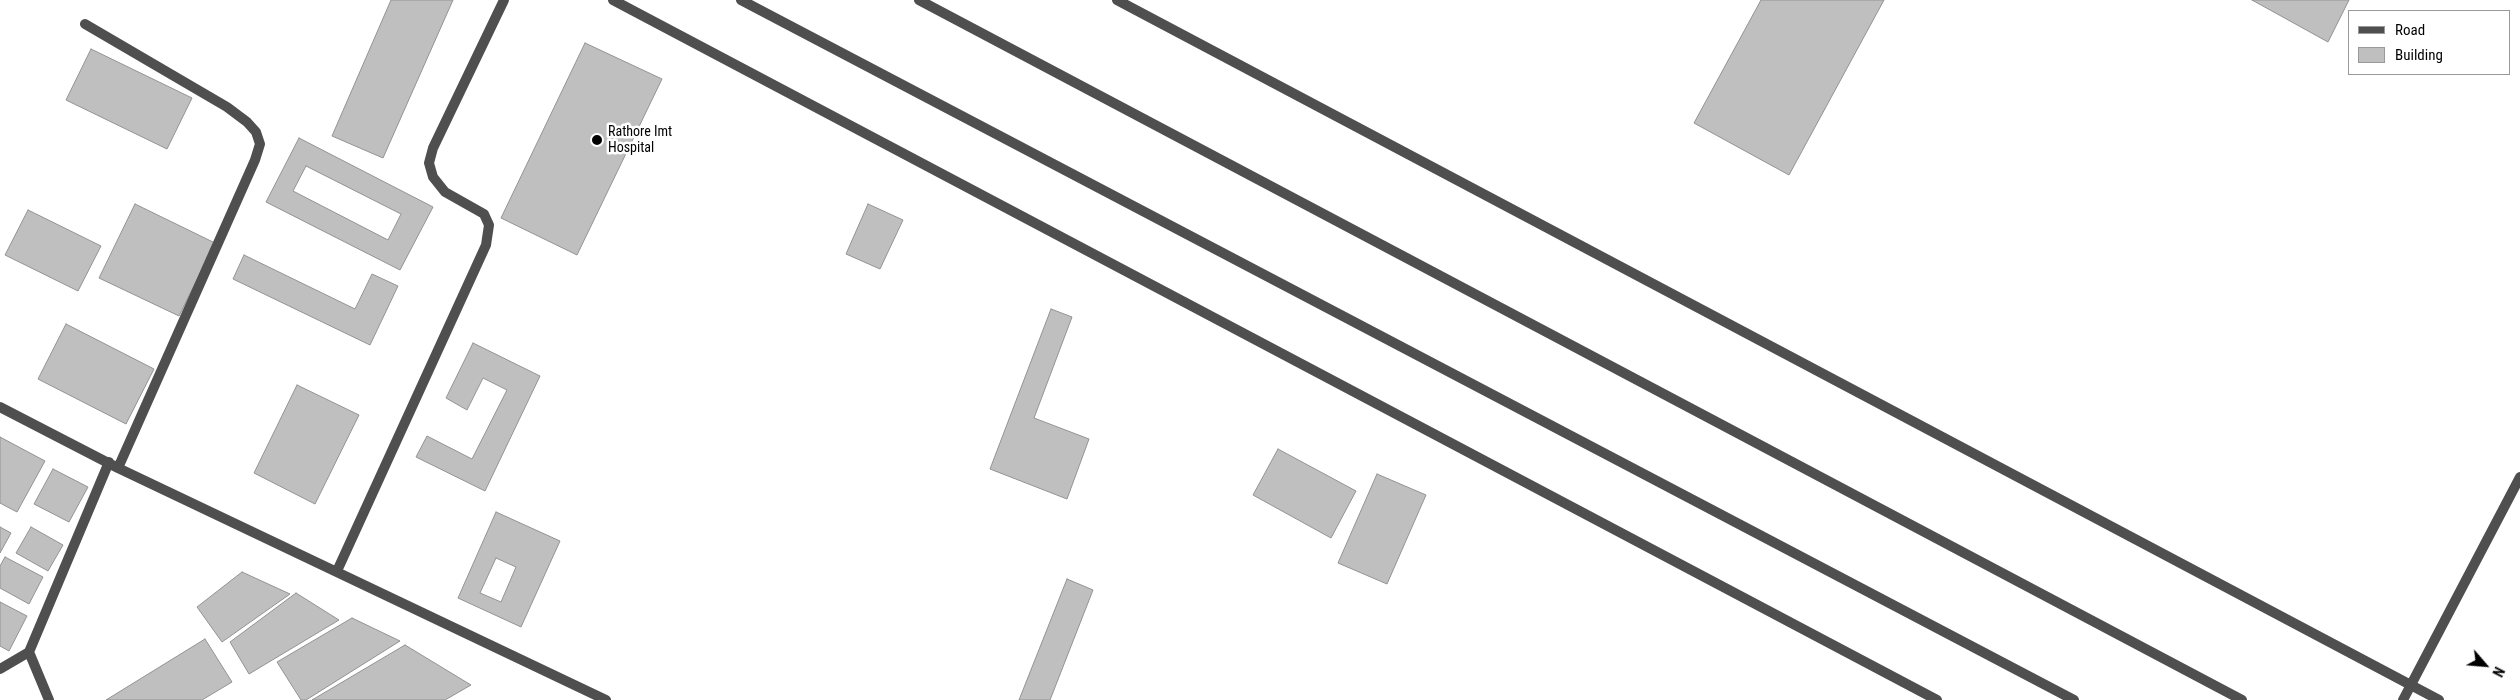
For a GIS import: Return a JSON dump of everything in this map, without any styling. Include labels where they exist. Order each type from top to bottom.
[{"type":"street","points":[[337,571],[486,245],[489,226],[484,214],[445,192],[433,177],[429,163],[433,148],[504,0]]},
{"type":"street","points":[[613,0],[1937,700]]},
{"type":"street","points":[[741,0],[2074,700]]},
{"type":"street","points":[[919,0],[2242,700]]},
{"type":"street","points":[[1118,0],[2439,700]]},
{"type":"street","points":[[0,669],[30,652],[255,160],[260,144],[256,132],[247,122],[227,108],[85,24]]},
{"type":"street","points":[[0,407],[114,465],[606,700]]},
{"type":"street","points":[[2403,700],[2520,477]]},
{"type":"street","points":[[30,652],[49,700]]},
{"type":"building","points":[[391,0],[453,0],[383,158],[332,136]]},
{"type":"building","points":[[1761,0],[1884,0],[1789,175],[1694,123]]},
{"type":"building","points":[[2252,0],[2349,0],[2328,42]]},
{"type":"building","points":[[585,43],[662,79],[577,255],[501,218]]},
{"type":"building","points":[[91,49],[192,98],[167,149],[66,100]]},
{"type":"building","points":[[299,138],[433,207],[400,270],[266,202]],"holes":[[[306,166],[401,214],[388,240],[293,191]]]},
{"type":"building","points":[[135,204],[215,243],[179,316],[99,278]]},
{"type":"building","points":[[868,204],[903,220],[880,269],[846,254]]},
{"type":"building","points":[[28,210],[101,246],[78,291],[5,255]]},
{"type":"building","points":[[244,255],[355,309],[372,274],[398,286],[370,345],[233,279]]},
{"type":"building","points":[[1051,309],[1072,317],[1034,418],[1089,439],[1067,499],[990,469]]},
{"type":"building","points":[[66,324],[154,369],[126,424],[38,379]]},
{"type":"building","points":[[473,343],[540,376],[485,491],[416,457],[427,436],[472,459],[507,390],[483,378],[467,410],[446,398]]},
{"type":"building","points":[[297,385],[359,415],[315,504],[254,473]]},
{"type":"building","points":[[0,437],[45,461],[17,512],[0,503]]},
{"type":"building","points":[[1278,449],[1356,491],[1331,538],[1253,495]]},
{"type":"building","points":[[53,469],[88,487],[69,522],[34,504]]},
{"type":"building","points":[[1377,474],[1426,495],[1387,584],[1338,563]]},
{"type":"building","points":[[496,512],[560,541],[521,627],[458,598]],"holes":[[[496,558],[516,567],[501,602],[480,593]]]},
{"type":"building","points":[[0,527],[11,533],[0,553]]},
{"type":"building","points":[[31,527],[63,545],[48,571],[16,553]]},
{"type":"building","points":[[5,557],[43,577],[29,604],[0,588],[0,566]]},
{"type":"building","points":[[242,572],[290,594],[222,642],[197,607]]},
{"type":"building","points":[[1067,579],[1093,590],[1050,700],[1019,700]]},
{"type":"building","points":[[296,593],[339,620],[249,674],[230,642]]},
{"type":"building","points":[[0,602],[27,616],[9,651],[0,646]]},
{"type":"building","points":[[352,618],[400,641],[306,700],[301,700],[277,662]]},
{"type":"building","points":[[205,639],[232,682],[202,700],[106,700]]},
{"type":"building","points":[[405,645],[471,685],[445,700],[312,700]]},
{"type":"place","name":"Rathore Imt Hospital","points":[[597,140]]}]
